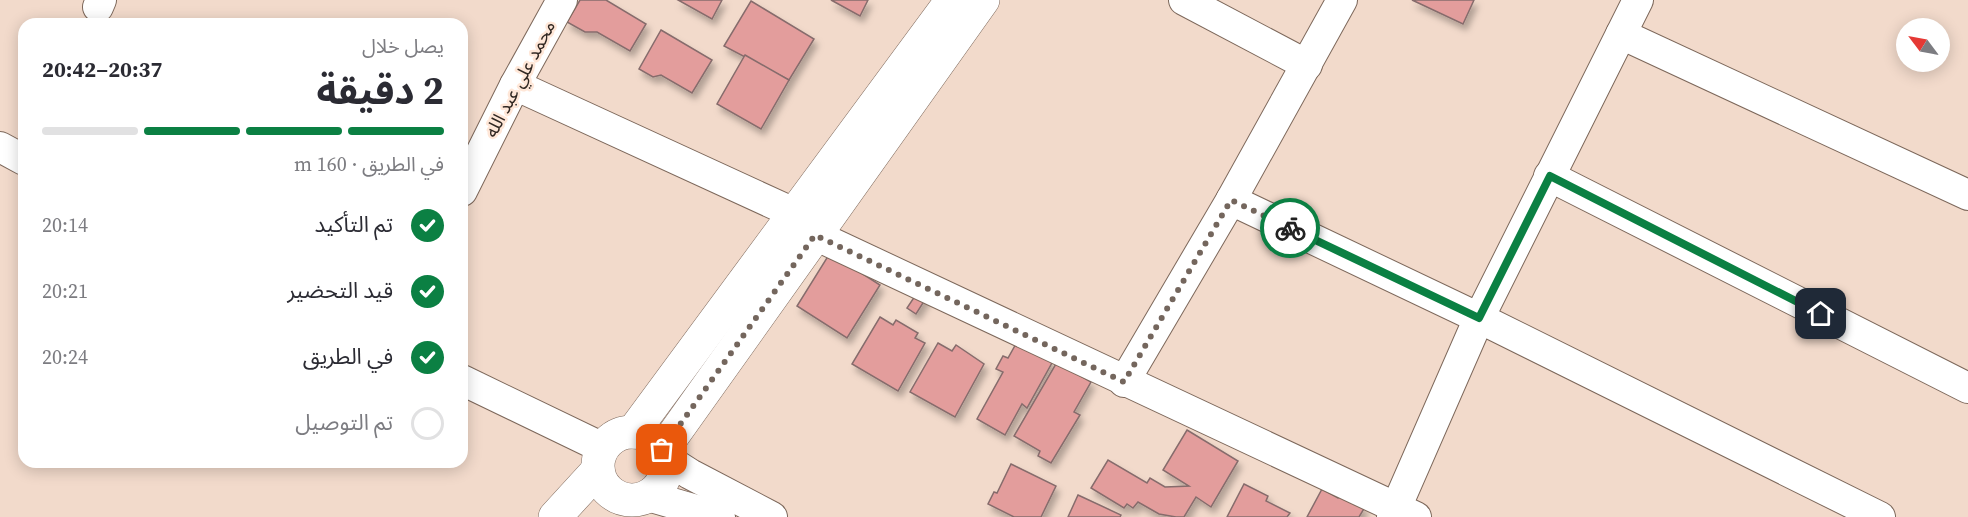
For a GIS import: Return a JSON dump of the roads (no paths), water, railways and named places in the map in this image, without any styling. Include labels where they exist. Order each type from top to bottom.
[{"type":"street","name":"محمد علي عبد الله","points":[[468,179],[515,85],[562,0]]},
{"type":"street","points":[[630,504],[663,479],[663,454],[806,225],[952,0]]},
{"type":"street","points":[[633,432],[806,225],[983,0]]},
{"type":"street","points":[[1184,0],[1306,65]]},
{"type":"street","points":[[1124,382],[1231,200],[1342,0]]},
{"type":"street","points":[[515,85],[1124,382],[1402,514],[1479,318],[1638,0]]},
{"type":"street","points":[[1621,34],[1968,195]]},
{"type":"street","points":[[0,147],[18,157]]},
{"type":"street","points":[[1550,176],[1968,388]]},
{"type":"street","points":[[1231,200],[1479,318],[1880,517]]},
{"type":"street","points":[[468,383],[600,459]]},
{"type":"street","points":[[555,517],[621,434],[633,432],[650,438],[663,454],[690,474],[772,517]]},
{"type":"street","points":[[600,459],[600,480],[607,490],[630,504],[720,517]]}]
